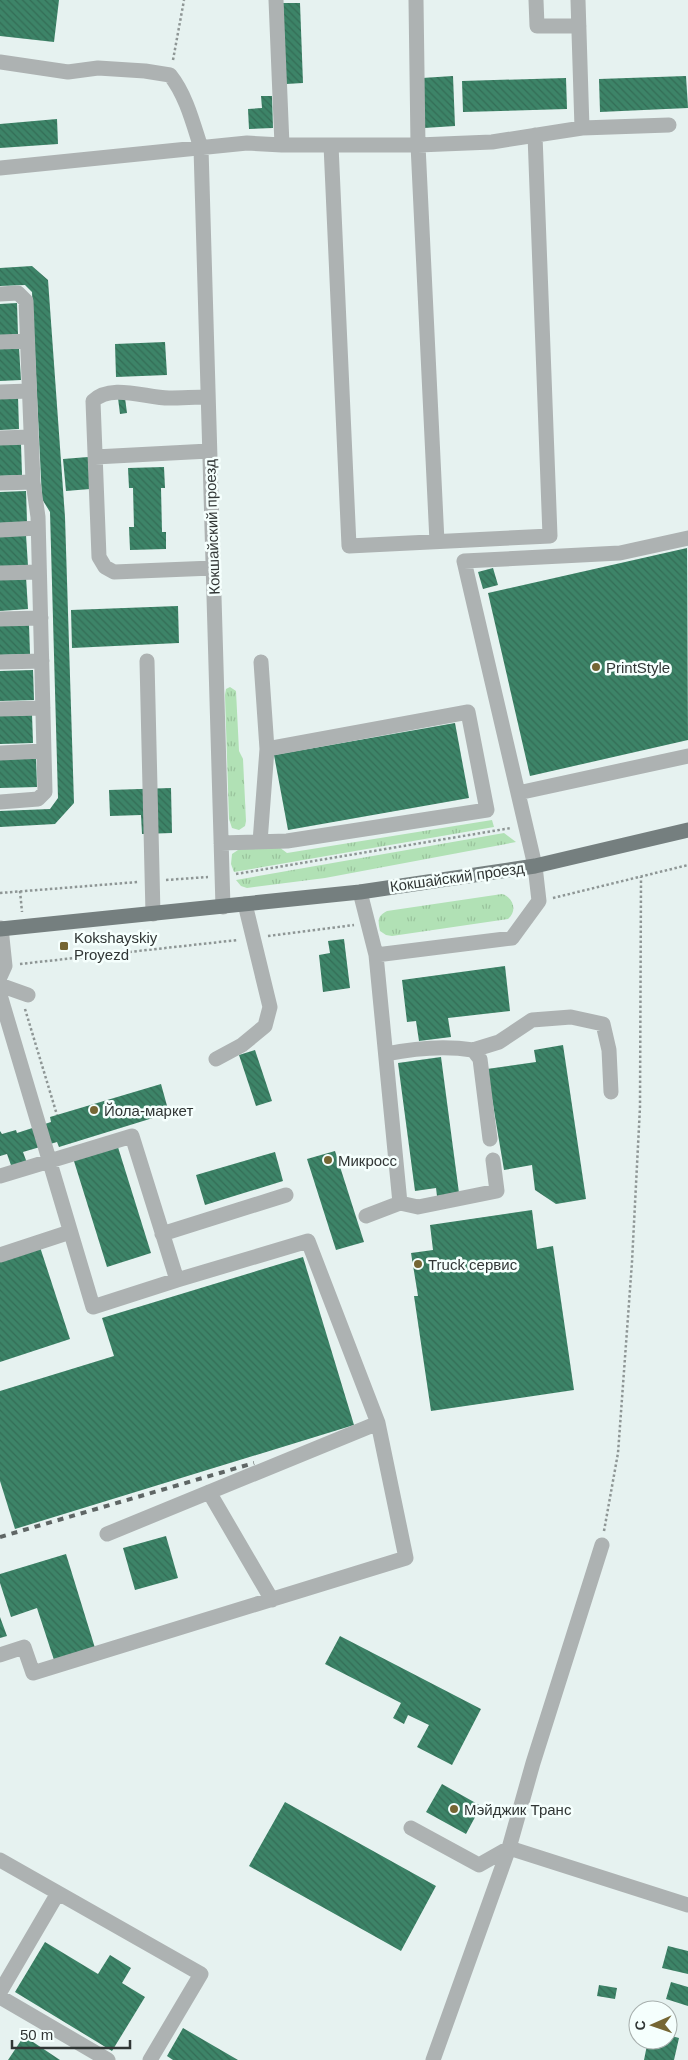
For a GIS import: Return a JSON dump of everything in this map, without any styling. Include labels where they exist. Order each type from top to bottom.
[{"type":"main road","name":"Кокшайский проезд","points":[[1,928],[360,892],[535,866],[688,830]]},
{"type":"street","points":[[276,0],[282,145]]},
{"type":"street","points":[[416,0],[418,145],[437,542]]},
{"type":"street","points":[[536,0],[537,26],[579,26]]},
{"type":"street","points":[[578,0],[582,128]]},
{"type":"street","points":[[0,62],[68,72],[98,68],[136,70],[170,75]]},
{"type":"street","name":"Кокшайский проезд","points":[[170,75],[186,104],[201,148],[223,907]]},
{"type":"street","points":[[0,168],[248,143],[282,145],[418,145],[492,142],[582,128],[669,125]]},
{"type":"street","points":[[331,145],[349,546],[437,542],[550,536],[535,135]]},
{"type":"street","points":[[0,294],[18,293],[26,301],[33,482],[38,528],[45,792],[38,799],[0,802]]},
{"type":"street","points":[[0,342],[27,341]]},
{"type":"street","points":[[0,392],[29,391]]},
{"type":"street","points":[[208,397],[167,398],[114,393],[98,396],[93,401],[100,557],[105,567],[114,572],[213,568]]},
{"type":"street","points":[[0,438],[31,437]]},
{"type":"street","points":[[95,457],[210,451]]},
{"type":"street","points":[[0,483],[33,482]]},
{"type":"street","points":[[0,530],[38,528]]},
{"type":"street","points":[[376,955],[512,938],[539,901],[535,866],[526,825],[464,561],[620,553],[688,538]]},
{"type":"street","points":[[0,573],[39,572]]},
{"type":"street","points":[[0,619],[41,618]]},
{"type":"street","points":[[0,662],[42,661]]},
{"type":"street","points":[[147,661],[153,914]]},
{"type":"street","points":[[260,842],[267,749],[261,662]]},
{"type":"street","points":[[0,709],[43,708]]},
{"type":"street","points":[[221,843],[288,841],[487,810],[468,712],[267,749]]},
{"type":"street","points":[[0,753],[44,752]]},
{"type":"street","points":[[518,793],[688,756]]},
{"type":"street","points":[[360,892],[376,955],[400,1203]]},
{"type":"street","points":[[216,1058],[242,1045],[265,1026],[270,1007],[245,904]]},
{"type":"street","points":[[0,977],[5,966],[1,928]]},
{"type":"street","points":[[0,985],[24,993]]},
{"type":"street","points":[[0,995],[93,1307],[308,1241],[378,1423],[406,1558],[33,1673],[24,1647],[0,1655]]},
{"type":"street","points":[[386,1054],[418,1048],[457,1047],[473,1050],[499,1042],[532,1020],[570,1017],[603,1024],[609,1050],[611,1092]]},
{"type":"street","points":[[473,1050],[480,1059],[490,1139]]},
{"type":"street","points":[[0,1176],[132,1136],[177,1280]]},
{"type":"street","points":[[366,1216],[400,1203],[418,1207],[497,1191],[493,1160]]},
{"type":"street","points":[[162,1234],[286,1195]]},
{"type":"street","points":[[0,1255],[70,1232]]},
{"type":"street","points":[[108,1534],[378,1423]]},
{"type":"street","points":[[208,1492],[272,1600]]},
{"type":"street","points":[[433,2060],[509,1848],[602,1545]]},
{"type":"street","points":[[411,1828],[479,1865],[509,1848],[688,1906]]},
{"type":"street","points":[[0,1860],[201,1974],[150,2060]]},
{"type":"street","points":[[0,1992],[58,1893]]},
{"type":"street","points":[[0,1997],[108,2060]]},
{"type":"path","points":[[170,75],[184,0]]},
{"type":"path","points":[[164,880],[222,876],[526,825]]},
{"type":"path","points":[[539,901],[688,866]]},
{"type":"path","points":[[602,1545],[618,1453],[632,1262],[640,1107],[641,877]]},
{"type":"path","points":[[0,893],[145,882]]},
{"type":"path","points":[[20,891],[22,914]]},
{"type":"path","points":[[16,965],[368,923]]},
{"type":"path","points":[[24,993],[57,1115]]},
{"type":"green space","points":[[230,687],[236,691],[239,751],[243,759],[246,821],[245,826],[239,830],[232,828],[229,819],[225,695],[226,689]]},
{"type":"green space","points":[[492,820],[494,827],[234,872],[231,864],[232,854],[241,848],[275,844],[287,853]]},
{"type":"green space","points":[[504,833],[516,842],[325,878],[247,888],[241,886],[236,880]]},
{"type":"green space","points":[[502,894],[509,898],[513,905],[513,912],[508,919],[392,936],[380,931],[379,919],[387,911]]},
{"type":"building","points":[[0,0],[59,0],[54,42],[0,36]]},
{"type":"building","points":[[283,3],[300,3],[303,83],[286,84]]},
{"type":"building","points":[[453,76],[455,126],[424,128],[422,78]]},
{"type":"building","points":[[686,76],[688,108],[600,112],[599,79]]},
{"type":"building","points":[[566,78],[567,109],[463,112],[462,81]]},
{"type":"building","points":[[261,96],[272,96],[273,128],[249,129],[248,109],[262,108]]},
{"type":"building","points":[[57,119],[58,144],[0,148],[0,124]]},
{"type":"building","points":[[32,266],[48,280],[65,517],[74,803],[55,824],[0,827],[0,811],[50,809],[58,798],[50,512],[42,499],[32,292],[25,285],[0,286],[0,268]]},
{"type":"building","points":[[17,303],[18,335],[0,335],[0,304]]},
{"type":"building","points":[[165,342],[167,375],[116,377],[115,344]]},
{"type":"building","points":[[19,348],[21,380],[0,381],[0,349]]},
{"type":"building","points":[[18,397],[19,429],[0,430],[0,398]]},
{"type":"building","points":[[118,398],[125,398],[127,413],[120,414]]},
{"type":"building","points":[[21,444],[22,475],[0,476],[0,445]]},
{"type":"building","points":[[88,457],[90,489],[66,491],[63,459]]},
{"type":"building","points":[[164,467],[165,488],[161,488],[162,532],[166,532],[166,549],[130,550],[129,527],[134,527],[133,488],[129,488],[128,468]]},
{"type":"building","points":[[26,491],[27,522],[0,523],[0,492]]},
{"type":"building","points":[[26,535],[28,566],[0,568],[0,536]]},
{"type":"building","name":"PrintStyle","points":[[687,548],[688,740],[530,776],[488,593]]},
{"type":"building","points":[[493,568],[498,585],[483,589],[478,572]]},
{"type":"building","points":[[26,577],[28,609],[0,611],[0,579]]},
{"type":"building","points":[[178,606],[179,643],[72,648],[71,610]]},
{"type":"building","points":[[29,625],[30,654],[0,655],[0,626]]},
{"type":"building","points":[[33,670],[34,700],[0,701],[0,671]]},
{"type":"building","points":[[32,714],[33,743],[0,744],[0,715]]},
{"type":"building","points":[[455,723],[469,798],[288,830],[274,755]]},
{"type":"building","points":[[36,758],[37,787],[0,788],[0,759]]},
{"type":"building","points":[[171,788],[172,833],[142,834],[141,815],[110,816],[109,790]]},
{"type":"building","points":[[344,939],[350,988],[323,992],[319,955],[330,953],[328,941]]},
{"type":"building","points":[[505,966],[510,1011],[448,1018],[451,1037],[419,1041],[416,1021],[407,1022],[402,980]]},
{"type":"building","points":[[563,1045],[586,1199],[556,1204],[535,1190],[532,1165],[504,1170],[487,1069],[536,1062],[534,1050]]},
{"type":"building","points":[[255,1050],[272,1101],[256,1106],[239,1055]]},
{"type":"building","points":[[441,1057],[459,1193],[437,1196],[436,1188],[415,1191],[398,1063]]},
{"type":"building","points":[[161,1084],[169,1113],[59,1147],[57,1142],[23,1152],[27,1163],[12,1168],[7,1154],[0,1156],[0,1131],[2,1134],[16,1130],[17,1133],[51,1122],[50,1117]]},
{"type":"building","points":[[117,1144],[151,1253],[107,1267],[73,1158]]},
{"type":"building","points":[[335,1151],[364,1242],[336,1250],[307,1159]]},
{"type":"building","points":[[275,1152],[283,1181],[205,1205],[196,1175]]},
{"type":"building","points":[[532,1210],[537,1249],[553,1246],[574,1390],[431,1411],[414,1296],[418,1296],[411,1253],[433,1250],[430,1225]]},
{"type":"building","points":[[40,1247],[70,1339],[0,1362],[0,1260]]},
{"type":"building","points":[[303,1257],[354,1425],[15,1529],[0,1481],[0,1391],[114,1356],[102,1318]]},
{"type":"building","points":[[166,1536],[178,1578],[135,1590],[123,1548]]},
{"type":"building","points":[[66,1554],[95,1648],[54,1660],[37,1608],[11,1617],[0,1583],[0,1574]]},
{"type":"building","points":[[0,1617],[7,1636],[0,1638]]},
{"type":"building","points":[[340,1636],[481,1709],[452,1765],[417,1747],[429,1725],[408,1715],[404,1724],[393,1718],[401,1703],[325,1664]]},
{"type":"building","name":"Мэйджик Транс","points":[[442,1784],[481,1806],[466,1834],[426,1812]]},
{"type":"building","points":[[285,1802],[436,1886],[401,1951],[249,1866]]},
{"type":"building","points":[[45,1942],[98,1974],[110,1955],[131,1968],[122,1983],[145,1997],[112,2051],[15,1992]]},
{"type":"building","points":[[668,1946],[688,1951],[688,1974],[662,1968]]},
{"type":"building","points":[[671,1982],[688,1987],[688,2006],[678,2003],[678,2000],[666,1999]]},
{"type":"building","points":[[599,1985],[617,1988],[615,1999],[597,1996]]},
{"type":"building","points":[[183,2028],[238,2060],[173,2060],[167,2056]]},
{"type":"building","points":[[24,2036],[60,2060],[8,2060]]},
{"type":"building","points":[[646,2050],[676,2050],[674,2060],[644,2060]]},
{"type":"railway","points":[[0,1537],[254,1463]]},
{"type":"place","name":"PrintStyle","points":[[596,667]]},
{"type":"place","name":"Kokshayskiy Proyezd","points":[[64,946]]},
{"type":"place","name":"Йола-маркет","points":[[94,1110]]},
{"type":"place","name":"Микросс","points":[[328,1160]]},
{"type":"place","name":"Truck сервис","points":[[418,1264]]},
{"type":"place","name":"Мэйджик Транс","points":[[454,1809]]}]
